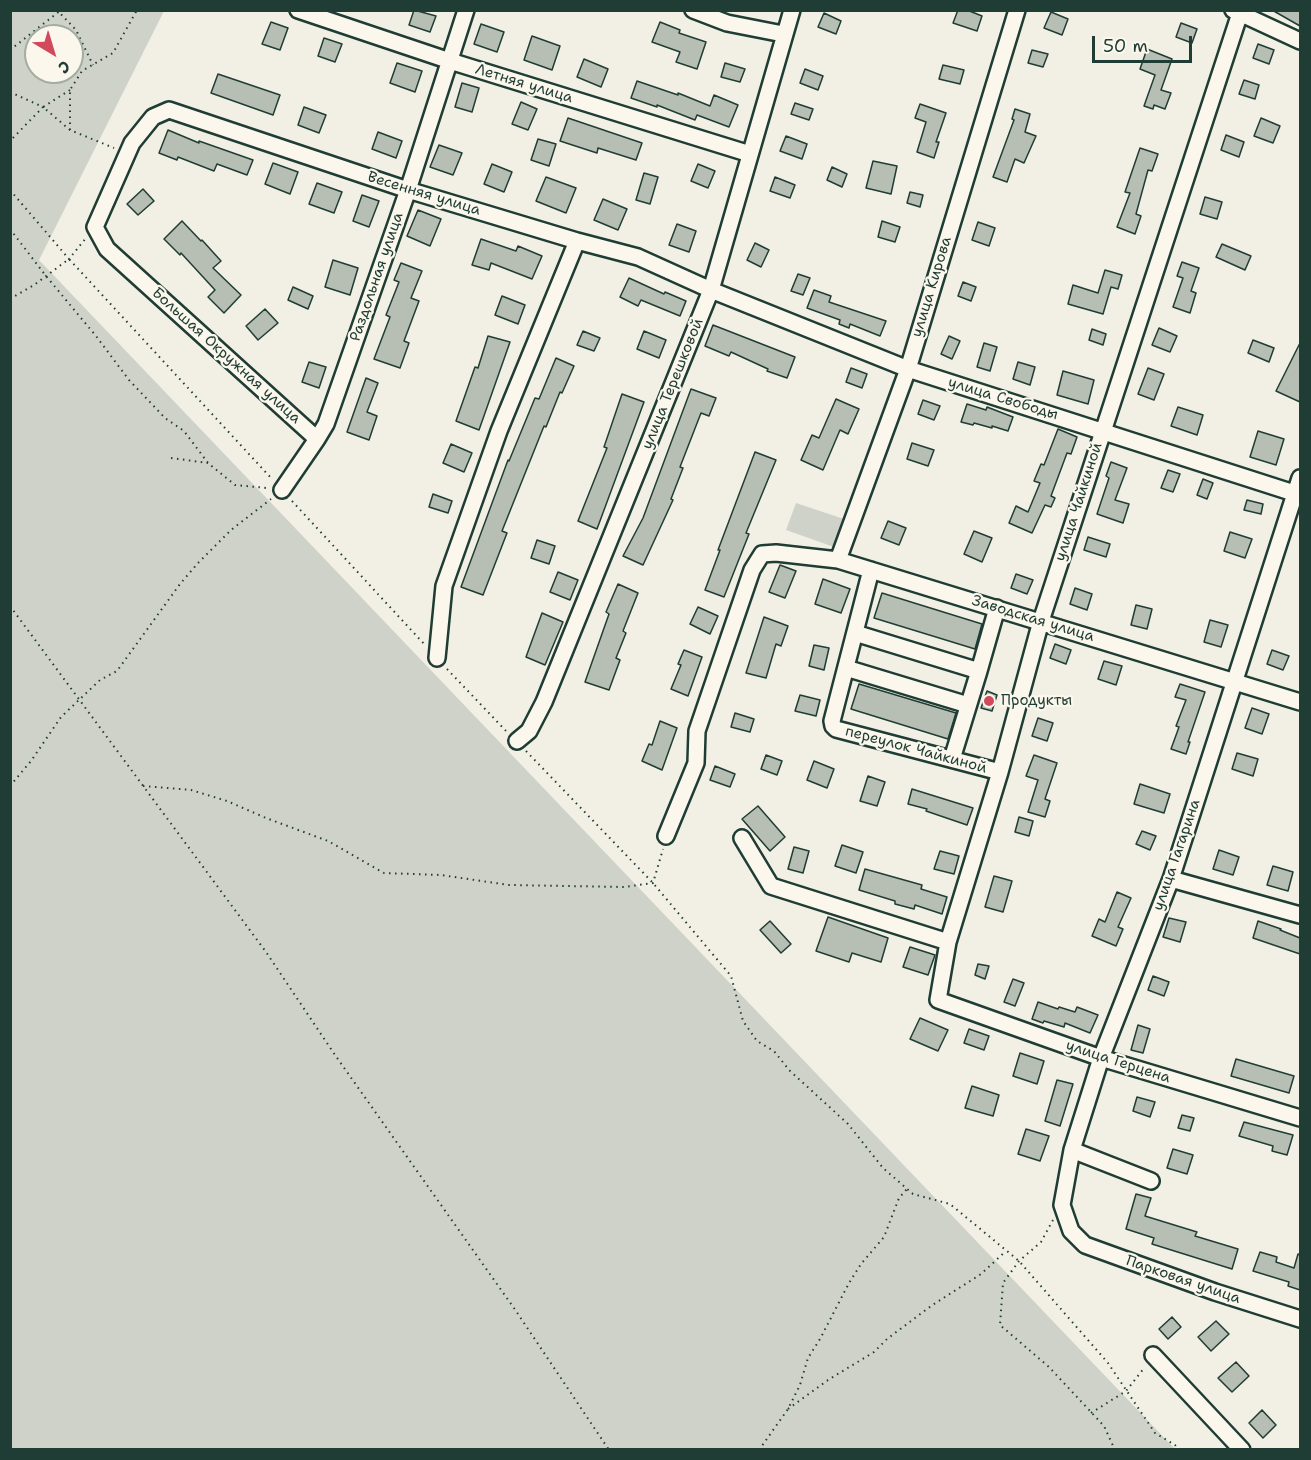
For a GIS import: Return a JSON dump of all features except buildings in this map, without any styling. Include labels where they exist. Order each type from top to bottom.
[{"type":"street","name":"Летняя улица","points":[[298,10],[450,61],[750,154]]},
{"type":"street","name":"Раздольная улица","points":[[317,439],[326,424],[408,190],[466,10]]},
{"type":"street","points":[[693,10],[727,23],[783,34]]},
{"type":"street","name":"улица Терешковой","points":[[516,741],[529,731],[544,702],[711,290],[783,34],[792,10]]},
{"type":"street","name":"улица Кирова","points":[[837,560],[908,369],[1017,10]]},
{"type":"street","points":[[1238,12],[1300,41]]},
{"type":"street","name":"улица Чайкиной","points":[[938,1000],[948,942],[1000,772],[1041,621],[1238,12]]},
{"type":"street","name":"Весенняя улица","points":[[127,154],[141,130],[153,117],[169,110],[408,190],[638,257],[711,290]]},
{"type":"street","points":[[95,227],[127,154]]},
{"type":"street","name":"Большая Окружная улица","points":[[95,227],[107,249],[317,439]]},
{"type":"street","points":[[437,658],[444,586],[499,431],[577,241]]},
{"type":"street","name":"улица Свободы","points":[[711,290],[908,369],[1298,494]]},
{"type":"street","points":[[282,490],[317,439]]},
{"type":"street","name":"улица Гагарина","points":[[1071,1231],[1062,1205],[1072,1150],[1101,1059],[1171,879],[1234,682],[1298,494],[1300,478]]},
{"type":"street","name":"Заводская улица","points":[[666,836],[696,763],[697,731],[752,570],[762,554],[776,553],[837,560],[1300,702]]},
{"type":"street","points":[[872,570],[846,668],[968,705]]},
{"type":"street","points":[[952,759],[997,608]]},
{"type":"street","points":[[855,633],[979,671]]},
{"type":"street","name":"переулок Чайкиной","points":[[846,668],[832,721],[832,726],[836,729],[1000,772]]},
{"type":"street","points":[[742,838],[771,886],[948,942]]},
{"type":"street","points":[[1171,879],[1300,915]]},
{"type":"street","name":"улица Герцена","points":[[938,1000],[1101,1059],[1300,1118]]},
{"type":"street","points":[[1072,1150],[1151,1181]]},
{"type":"street","name":"Парковая улица","points":[[1071,1231],[1085,1245],[1215,1292],[1300,1319]]},
{"type":"street","points":[[1154,1356],[1242,1449]]},
{"type":"path","points":[[10,141],[43,107],[70,90],[82,71],[113,54],[136,10]]},
{"type":"path","points":[[10,50],[59,11],[76,30],[93,65]]},
{"type":"path","points":[[70,90],[70,130]]},
{"type":"path","points":[[10,92],[43,107],[70,130],[127,154]]},
{"type":"path","points":[[10,190],[69,259],[437,658],[652,883],[731,976],[743,1021],[757,1041],[774,1051],[789,1070],[848,1124],[883,1168],[907,1189],[913,1194],[950,1204],[1019,1261],[1108,1363],[1155,1433],[1175,1445],[1176,1449]]},
{"type":"path","points":[[10,299],[69,259],[95,227]]},
{"type":"path","points":[[10,228],[129,380],[165,418],[184,431],[208,463],[235,485],[282,490]]},
{"type":"path","points":[[171,458],[208,463]]},
{"type":"path","points":[[10,786],[31,761],[61,717],[100,680],[117,671],[198,563],[231,530],[282,490]]},
{"type":"path","points":[[10,606],[266,952],[335,1055],[516,1311],[609,1449]]},
{"type":"path","points":[[143,786],[191,790],[227,801],[328,841],[384,873],[441,875],[527,886],[624,887],[652,883]]},
{"type":"path","points":[[652,883],[666,836]]},
{"type":"path","points":[[759,1449],[788,1409],[800,1385],[808,1358],[849,1283],[861,1264],[884,1237],[899,1198],[907,1189]]},
{"type":"path","points":[[1062,1205],[1041,1242],[1019,1261],[1003,1283],[1000,1326],[1049,1367],[1104,1426],[1115,1449]]},
{"type":"path","points":[[788,1409],[828,1380],[874,1352],[887,1339],[931,1306],[981,1274],[1006,1251]]},
{"type":"path","points":[[1091,1413],[1126,1391],[1154,1356]]},
{"type":"shaded area","points":[[10,11],[164,11],[39,260],[1175,1449],[11,1449]]},
{"type":"shaded area","points":[[796,503],[844,519],[834,547],[786,530]]},
{"type":"place","name":"Продукты","points":[[989,701]]}]
